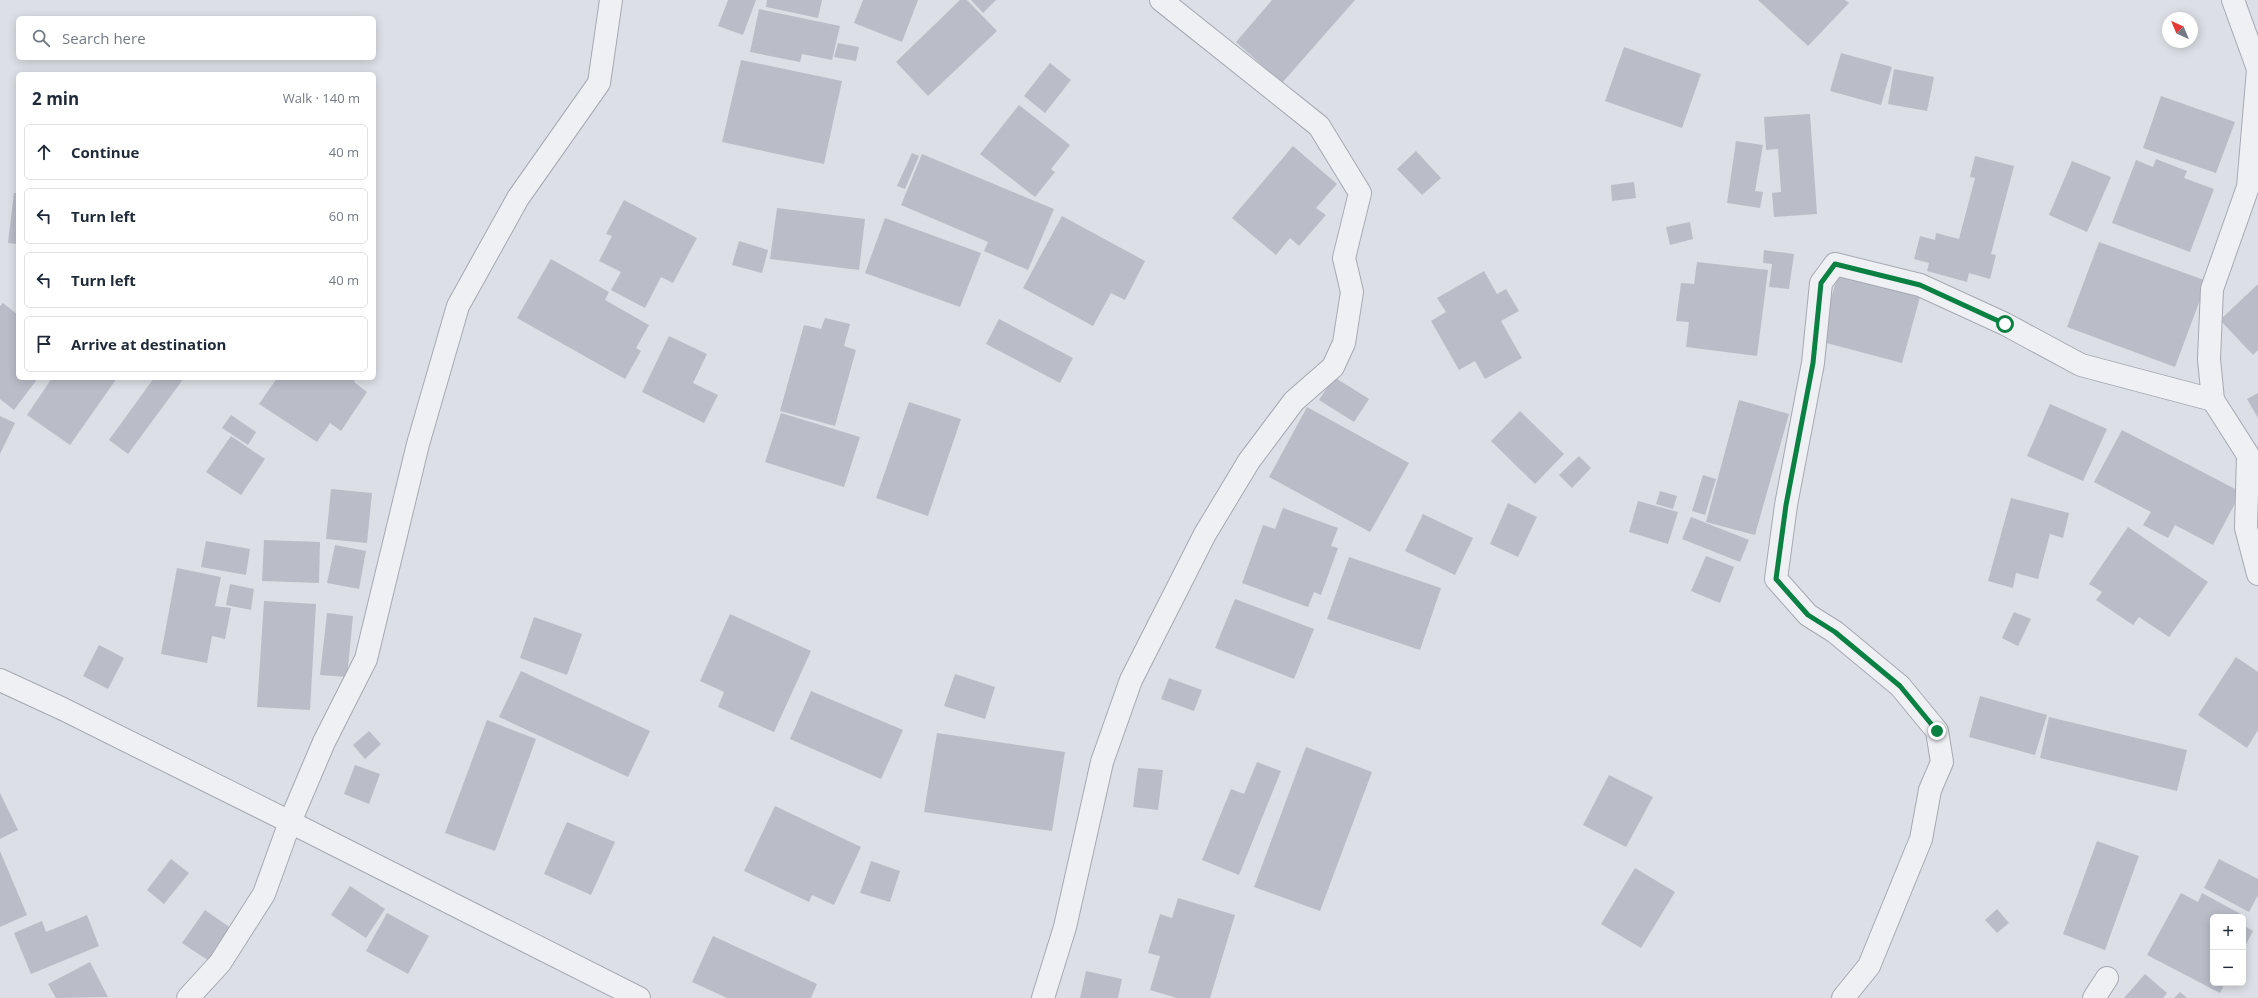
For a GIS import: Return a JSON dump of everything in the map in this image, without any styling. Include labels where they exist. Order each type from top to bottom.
[{"type":"street","points":[[188,998],[220,963],[264,894],[290,822],[324,742],[366,659],[418,444],[458,306],[518,198],[599,83],[611,0]]},
{"type":"street","points":[[1043,998],[1065,927],[1102,762],[1131,680],[1205,534],[1249,461],[1294,401],[1334,367],[1344,343],[1352,292],[1344,258],[1360,193],[1319,126],[1161,0]]},
{"type":"street","points":[[2233,0],[2258,69],[2248,187],[2212,289],[2209,359],[2213,400],[2248,455],[2246,528],[2258,574]]},
{"type":"street","points":[[1843,998],[1869,966],[1921,839],[1930,790],[1942,762],[1937,731],[1900,686],[1835,632],[1808,615],[1776,579],[1786,505],[1813,363],[1821,283],[1835,264],[1920,285],[2005,324],[2081,365],[2213,400]]},
{"type":"street","points":[[0,680],[64,709],[639,998]]},
{"type":"street","points":[[2094,998],[2107,978]]},
{"type":"building","points":[[728,0],[756,0],[743,35],[718,26]]},
{"type":"building","points":[[767,0],[822,0],[818,18],[766,7]]},
{"type":"building","points":[[863,0],[918,0],[902,42],[854,23]]},
{"type":"building","points":[[960,0],[967,0],[997,31],[928,96],[896,62]]},
{"type":"building","points":[[971,0],[996,0],[983,13]]},
{"type":"building","points":[[1272,0],[1355,0],[1282,83],[1236,42]]},
{"type":"building","points":[[1758,0],[1845,0],[1849,3],[1808,46]]},
{"type":"building","points":[[759,9],[840,26],[832,60],[802,54],[800,62],[750,52]]},
{"type":"building","points":[[838,43],[859,47],[856,61],[834,57]]},
{"type":"building","points":[[1624,47],[1701,74],[1682,128],[1605,101]]},
{"type":"building","points":[[1841,53],[1892,67],[1881,105],[1830,91]]},
{"type":"building","points":[[741,60],[842,81],[824,164],[722,142]]},
{"type":"building","points":[[1050,63],[1071,80],[1045,113],[1024,96]]},
{"type":"building","points":[[1894,69],[1934,77],[1927,111],[1888,104]]},
{"type":"building","points":[[2161,96],[2235,122],[2216,173],[2143,148]]},
{"type":"building","points":[[1019,105],[1070,145],[1051,169],[1055,172],[1035,197],[980,154]]},
{"type":"building","points":[[1810,114],[1817,214],[1774,217],[1772,193],[1781,192],[1778,149],[1766,150],[1764,117]]},
{"type":"building","points":[[1736,141],[1763,145],[1755,191],[1763,192],[1760,208],[1727,203]]},
{"type":"building","points":[[1293,146],[1337,184],[1316,208],[1326,215],[1299,246],[1290,238],[1276,255],[1232,218]]},
{"type":"building","points":[[1416,151],[1441,178],[1422,195],[1397,169]]},
{"type":"building","points":[[912,153],[919,156],[905,189],[897,186]]},
{"type":"building","points":[[922,154],[1054,209],[1028,270],[984,251],[988,242],[901,205]]},
{"type":"building","points":[[1975,156],[2014,166],[1991,254],[1996,255],[1990,279],[1969,273],[1967,282],[1927,271],[1929,263],[1914,259],[1920,236],[1935,240],[1936,233],[1959,239],[1975,178],[1970,177]]},
{"type":"building","points":[[2156,159],[2187,171],[2184,178],[2214,189],[2190,252],[2112,223],[2136,160],[2153,167]]},
{"type":"building","points":[[2072,161],[2111,177],[2087,232],[2049,215]]},
{"type":"building","points":[[1634,182],[1636,198],[1612,201],[1611,185]]},
{"type":"building","points":[[14,193],[16,193],[16,244],[8,243]]},
{"type":"building","points":[[624,200],[697,238],[673,283],[661,277],[645,308],[611,290],[621,272],[599,261],[612,236],[606,234]]},
{"type":"building","points":[[777,208],[865,219],[859,270],[770,259]]},
{"type":"building","points":[[1062,216],[1145,261],[1125,300],[1111,293],[1093,326],[1023,288]]},
{"type":"building","points":[[885,218],[981,253],[960,307],[865,273]]},
{"type":"building","points":[[1690,222],[1693,239],[1670,245],[1666,227]]},
{"type":"building","points":[[739,241],[768,250],[762,273],[732,265]]},
{"type":"building","points":[[2099,242],[2207,281],[2175,367],[2067,327]]},
{"type":"building","points":[[1764,250],[1794,254],[1789,289],[1769,287],[1772,264],[1763,263]]},
{"type":"building","points":[[551,259],[609,292],[605,300],[649,325],[636,348],[641,351],[625,379],[517,318]]},
{"type":"building","points":[[1697,262],[1768,270],[1757,356],[1686,347],[1689,322],[1676,321],[1681,283],[1694,284]]},
{"type":"building","points":[[1484,271],[1497,294],[1506,289],[1519,311],[1501,321],[1522,358],[1485,379],[1475,361],[1459,370],[1431,321],[1446,312],[1437,298]]},
{"type":"building","points":[[1838,274],[1920,297],[1902,363],[1819,341]]},
{"type":"building","points":[[2258,284],[2258,350],[2253,355],[2220,320]]},
{"type":"building","points":[[3,303],[16,313],[16,380],[36,380],[14,410],[0,399],[0,306]]},
{"type":"building","points":[[825,318],[850,324],[844,346],[856,350],[835,426],[780,411],[804,325],[821,329]]},
{"type":"building","points":[[999,319],[1073,358],[1060,383],[986,344]]},
{"type":"building","points":[[669,336],[707,354],[693,383],[718,395],[704,423],[642,392]]},
{"type":"building","points":[[1334,377],[1369,399],[1354,422],[1319,400]]},
{"type":"building","points":[[51,380],[116,380],[70,445],[27,415]]},
{"type":"building","points":[[153,380],[183,380],[128,454],[109,440]]},
{"type":"building","points":[[276,380],[355,380],[354,382],[367,392],[341,431],[330,423],[317,442],[259,404]]},
{"type":"building","points":[[2258,393],[2258,418],[2247,399]]},
{"type":"building","points":[[1739,400],[1789,414],[1755,535],[1706,522]]},
{"type":"building","points":[[909,402],[961,419],[928,516],[876,498]]},
{"type":"building","points":[[2050,404],[2107,429],[2083,481],[2027,456]]},
{"type":"building","points":[[1307,407],[1409,463],[1370,532],[1269,477]]},
{"type":"building","points":[[1520,411],[1564,454],[1535,484],[1491,441]]},
{"type":"building","points":[[781,413],[860,437],[844,487],[765,462]]},
{"type":"building","points":[[231,415],[256,432],[248,445],[222,428]]},
{"type":"building","points":[[0,416],[15,423],[0,454]]},
{"type":"building","points":[[2122,430],[2241,492],[2213,545],[2175,525],[2168,538],[2143,525],[2151,512],[2094,482]]},
{"type":"building","points":[[231,436],[265,459],[241,495],[206,472]]},
{"type":"building","points":[[1579,456],[1591,468],[1572,488],[1559,475]]},
{"type":"building","points":[[1703,475],[1716,479],[1705,515],[1692,511]]},
{"type":"building","points":[[331,489],[372,493],[367,543],[326,539]]},
{"type":"building","points":[[1660,491],[1677,496],[1673,509],[1656,504]]},
{"type":"building","points":[[2011,498],[2069,513],[2063,538],[2050,534],[2038,579],[2016,573],[2013,588],[1988,581]]},
{"type":"building","points":[[1638,501],[1678,512],[1668,544],[1629,532]]},
{"type":"building","points":[[1508,503],[1537,517],[1518,557],[1490,544]]},
{"type":"building","points":[[1283,508],[1338,528],[1331,546],[1338,548],[1321,595],[1314,592],[1308,607],[1242,583],[1263,525],[1275,529]]},
{"type":"building","points":[[1423,514],[1473,538],[1455,575],[1405,551]]},
{"type":"building","points":[[1691,517],[1749,540],[1740,562],[1682,539]]},
{"type":"building","points":[[2128,527],[2208,582],[2169,637],[2139,617],[2133,625],[2096,600],[2102,592],[2089,584]]},
{"type":"building","points":[[264,540],[320,542],[319,583],[262,581]]},
{"type":"building","points":[[206,541],[250,549],[246,575],[201,567]]},
{"type":"building","points":[[335,545],[366,551],[359,589],[327,583]]},
{"type":"building","points":[[1706,556],[1734,567],[1720,603],[1691,591]]},
{"type":"building","points":[[1349,557],[1441,588],[1420,650],[1327,619]]},
{"type":"building","points":[[177,568],[221,577],[215,606],[231,608],[225,639],[212,636],[207,663],[161,654]]},
{"type":"building","points":[[230,584],[254,589],[251,610],[226,605]]},
{"type":"building","points":[[1235,599],[1314,629],[1294,679],[1215,648]]},
{"type":"building","points":[[264,601],[316,604],[310,710],[257,707]]},
{"type":"building","points":[[2014,612],[2031,619],[2018,646],[2002,638]]},
{"type":"building","points":[[327,613],[353,616],[347,677],[320,675]]},
{"type":"building","points":[[730,614],[811,651],[774,732],[718,707],[724,692],[700,681]]},
{"type":"building","points":[[534,617],[582,634],[567,675],[520,658]]},
{"type":"building","points":[[99,645],[124,658],[108,689],[83,676]]},
{"type":"building","points":[[2236,657],[2258,672],[2258,730],[2247,748],[2198,715]]},
{"type":"building","points":[[521,671],[650,731],[628,777],[499,717]]},
{"type":"building","points":[[955,674],[995,687],[985,719],[944,706]]},
{"type":"building","points":[[1169,678],[1202,690],[1194,711],[1161,699]]},
{"type":"building","points":[[811,691],[903,730],[881,779],[790,739]]},
{"type":"building","points":[[1980,696],[2047,715],[2035,755],[1969,737]]},
{"type":"building","points":[[2049,717],[2187,750],[2177,791],[2040,758]]},
{"type":"building","points":[[487,720],[536,739],[495,851],[445,833]]},
{"type":"building","points":[[369,731],[381,744],[365,759],[353,745]]},
{"type":"building","points":[[937,733],[1065,752],[1052,831],[924,812]]},
{"type":"building","points":[[1306,747],[1372,772],[1320,911],[1254,887]]},
{"type":"building","points":[[1257,762],[1281,771],[1239,875],[1202,860],[1231,789],[1244,794]]},
{"type":"building","points":[[355,765],[380,774],[369,804],[344,794]]},
{"type":"building","points":[[1138,768],[1163,770],[1158,810],[1133,807]]},
{"type":"building","points":[[1609,775],[1653,797],[1626,847],[1583,825]]},
{"type":"building","points":[[0,793],[18,830],[0,839]]},
{"type":"building","points":[[775,806],[861,847],[834,905],[812,895],[809,902],[744,871]]},
{"type":"building","points":[[567,822],[615,842],[591,895],[544,874]]},
{"type":"building","points":[[2097,841],[2139,856],[2105,950],[2063,934]]},
{"type":"building","points":[[0,851],[27,915],[0,927]]},
{"type":"building","points":[[171,859],[189,873],[164,904],[147,890]]},
{"type":"building","points":[[2219,859],[2258,879],[2258,895],[2249,912],[2204,888]]},
{"type":"building","points":[[871,861],[900,871],[890,902],[860,893]]},
{"type":"building","points":[[1635,868],[1675,892],[1641,948],[1601,924]]},
{"type":"building","points":[[350,886],[385,909],[366,938],[331,915]]},
{"type":"building","points":[[2181,893],[2198,902],[2202,893],[2241,914],[2210,914],[2210,986],[2224,986],[2220,993],[2147,955]]},
{"type":"building","points":[[1178,898],[1235,915],[1210,998],[1177,998],[1150,990],[1160,956],[1148,953],[1160,914],[1172,918]]},
{"type":"building","points":[[1997,909],[2009,923],[1997,933],[1985,920]]},
{"type":"building","points":[[205,910],[235,931],[212,963],[182,943]]},
{"type":"building","points":[[387,913],[429,936],[408,974],[366,951]]},
{"type":"building","points":[[87,915],[99,946],[31,974],[14,933],[42,921],[46,932]]},
{"type":"building","points":[[2246,927],[2253,931],[2246,944]]},
{"type":"building","points":[[713,936],[817,984],[811,998],[727,998],[692,982]]},
{"type":"building","points":[[90,962],[108,997],[56,998],[48,984]]},
{"type":"building","points":[[1086,971],[1122,979],[1118,998],[1080,998]]},
{"type":"building","points":[[2145,974],[2167,993],[2163,998],[2124,998]]},
{"type":"building","points":[[2180,992],[2187,998],[2174,998]]},
{"type":"route","points":[[1937,731],[1900,686],[1835,632],[1808,615],[1776,579],[1786,505],[1813,363],[1821,283],[1835,264],[1920,285],[2005,324]]}]
